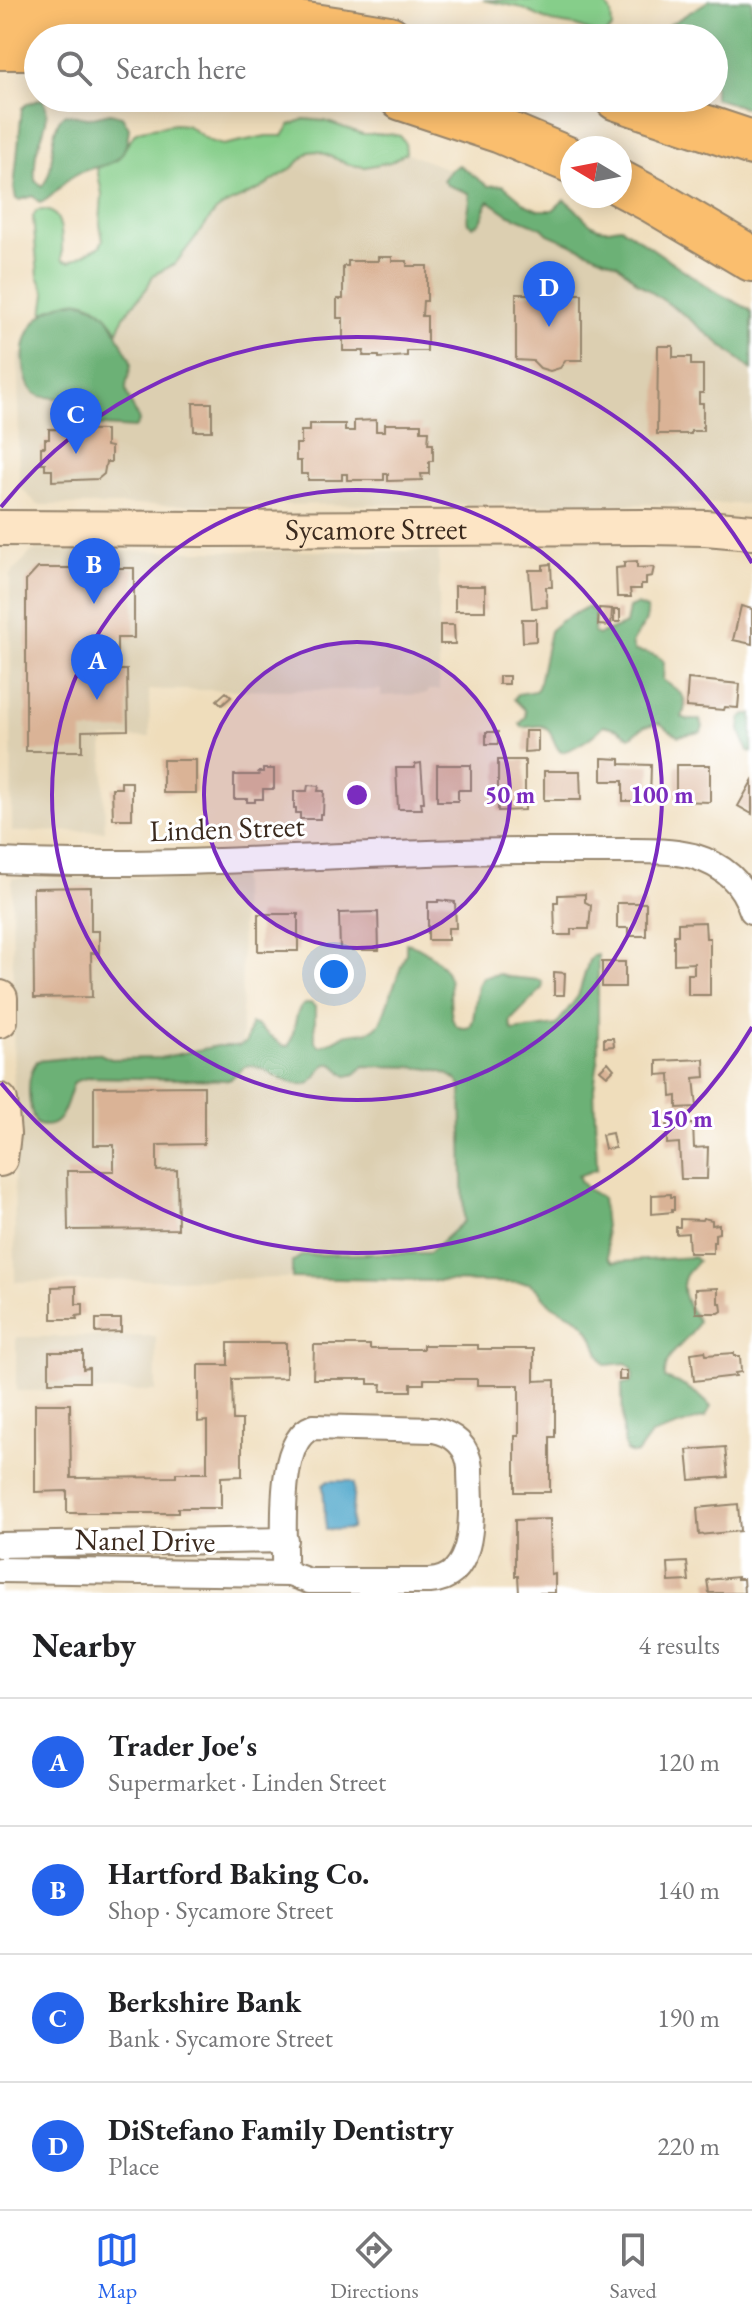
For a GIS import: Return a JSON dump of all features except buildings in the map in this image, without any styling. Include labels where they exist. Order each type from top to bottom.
[{"type":"highway","points":[[0,10],[95,9],[200,13],[298,24]]},
{"type":"highway","points":[[0,47],[24,47]]},
{"type":"highway","points":[[444,112],[501,131],[560,156]]},
{"type":"highway","points":[[659,112],[752,143]]},
{"type":"highway","points":[[632,189],[752,259]]},
{"type":"street","name":"Sycamore Street","points":[[0,528],[645,527],[752,532]]},
{"type":"street","name":"Linden Street","points":[[0,861],[146,862],[495,851],[658,851],[708,861],[727,872],[737,881],[752,911]]},
{"type":"street","points":[[0,998],[0,1020]]},
{"type":"street","points":[[0,1101],[3,1134],[0,1159]]},
{"type":"street","name":"Nanel Drive","points":[[0,1570],[298,1582],[439,1581],[450,1576],[462,1560],[470,1538],[470,1468],[466,1451],[453,1437],[434,1430],[308,1428],[301,1434],[288,1462],[284,1567],[298,1582]]},
{"type":"street","name":"Nanel Drive","points":[[0,1545],[285,1540]]},
{"type":"shaded area","points":[[318,151],[327,155],[402,157],[406,153],[451,170],[445,176],[447,185],[469,192],[472,200],[466,217],[473,226],[483,220],[489,201],[548,234],[618,264],[638,283],[682,313],[750,368],[752,504],[38,505],[19,486],[18,354],[22,354],[25,375],[44,397],[64,400],[88,425],[139,422],[126,388],[130,359],[118,331],[124,316],[147,288],[153,275],[176,264],[216,211],[248,196],[292,168],[309,152]]},
{"type":"shaded area","points":[[32,551],[439,551],[439,690],[428,690],[428,694],[381,696],[381,690],[149,690],[150,737],[103,738],[105,831],[12,832],[10,575]]},
{"type":"shaded area","points":[[241,877],[242,1044],[160,1058],[111,1059],[93,1053],[44,1059],[30,1092],[36,1124],[64,1113],[74,1082],[89,1077],[229,1080],[252,1065],[313,1081],[328,1064],[336,1066],[343,1074],[355,1074],[364,1066],[437,1069],[456,1078],[461,1086],[464,1221],[429,1253],[303,1255],[292,1262],[292,1278],[15,1282],[12,878]]},
{"type":"shaded area","points":[[156,1336],[156,1391],[16,1391],[16,1337]]},
{"type":"green space","points":[[483,0],[603,0],[611,13],[612,24],[551,22],[519,7]]},
{"type":"green space","points":[[710,0],[752,0],[752,110],[728,102],[728,24],[671,24]]},
{"type":"green space","points":[[24,106],[24,112],[47,112],[36,154],[35,180],[42,186],[50,169],[56,128],[65,114],[88,118],[110,113],[122,116],[129,128],[122,154],[108,164],[80,172],[40,203],[33,196],[16,199],[14,188]]},
{"type":"green space","points":[[304,119],[325,121],[363,134],[400,136],[405,142],[406,153],[390,162],[365,167],[350,165],[318,151],[309,152],[292,168],[260,189],[216,211],[175,264],[153,275],[147,288],[124,316],[118,331],[103,313],[83,301],[65,303],[43,314],[46,294],[38,276],[33,217],[36,211],[52,212],[57,218],[64,261],[70,262],[100,246],[103,240],[100,224],[102,194],[97,168],[117,160],[135,133],[175,124],[186,125],[210,141],[223,145],[266,136],[283,136],[290,125]]},
{"type":"green space","points":[[459,165],[488,186],[503,185],[538,210],[553,210],[560,204],[560,208],[574,208],[594,226],[607,229],[621,227],[714,291],[749,309],[752,315],[752,370],[682,313],[638,283],[618,264],[548,234],[489,201],[480,222],[473,226],[468,223],[469,193],[447,185],[443,180]]},
{"type":"green space","points":[[78,301],[96,307],[107,317],[129,357],[131,366],[126,388],[139,422],[135,428],[88,425],[68,403],[39,396],[29,385],[24,370],[24,353],[30,330],[44,314],[65,303]]},
{"type":"green space","points":[[636,605],[647,609],[647,615],[632,644],[635,651],[654,655],[664,662],[663,680],[684,699],[682,717],[700,720],[703,726],[701,732],[678,736],[659,723],[645,726],[630,737],[604,725],[584,742],[561,752],[546,728],[522,727],[520,724],[526,717],[525,710],[514,699],[518,694],[538,688],[550,631],[559,622],[587,607],[595,612],[594,633],[598,635],[626,624],[629,608]]},
{"type":"green space","points":[[752,714],[752,752],[748,751],[740,731],[741,718]]},
{"type":"green space","points":[[406,943],[425,951],[446,972],[453,1019],[462,1028],[470,1027],[473,1020],[478,985],[483,977],[500,974],[539,980],[543,986],[510,1021],[513,1031],[556,1025],[578,996],[589,960],[598,955],[598,1061],[594,1088],[597,1169],[578,1176],[585,1187],[602,1198],[608,1258],[613,1262],[694,1257],[698,1261],[686,1275],[683,1289],[698,1321],[668,1360],[665,1378],[690,1390],[711,1407],[705,1417],[651,1435],[637,1454],[626,1451],[623,1433],[622,1384],[631,1382],[632,1368],[626,1363],[606,1365],[585,1325],[552,1305],[529,1283],[292,1278],[292,1262],[303,1255],[429,1253],[464,1221],[461,1086],[454,1078],[431,1069],[403,1066],[364,1066],[347,1076],[332,1064],[325,1065],[308,1084],[286,1081],[252,1065],[246,1066],[229,1080],[89,1077],[74,1082],[58,1120],[45,1126],[36,1124],[29,1092],[37,1061],[93,1053],[111,1059],[160,1058],[217,1046],[239,1046],[246,1042],[251,1024],[283,1046],[288,1046],[300,1008],[311,1003],[315,1007],[315,1041],[319,1046],[345,1035],[373,1029],[381,1021],[406,953]]},
{"type":"water","points":[[328,1481],[349,1481],[354,1484],[351,1529],[326,1530],[323,1485]]},
{"type":"place","name":"DiStefano Family Dentistry","points":[[549,327]]},
{"type":"place","name":"Berkshire Bank","points":[[76,454]]},
{"type":"place","name":"Hartford Baking Co.","points":[[94,604]]},
{"type":"place","name":"Trader Joe's","points":[[97,700]]}]
